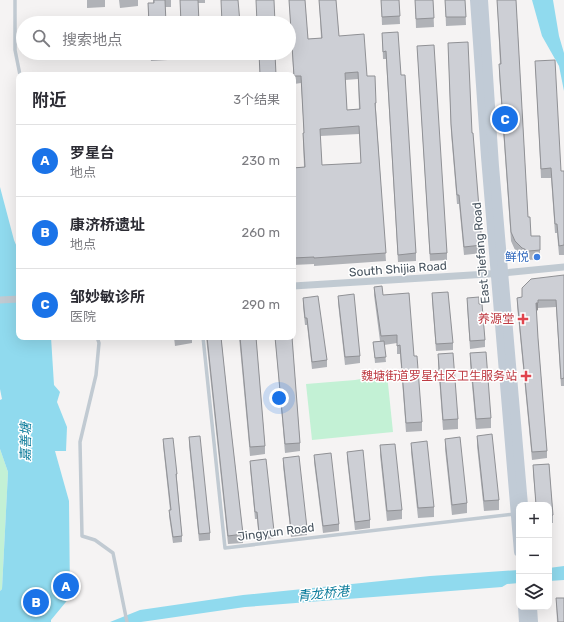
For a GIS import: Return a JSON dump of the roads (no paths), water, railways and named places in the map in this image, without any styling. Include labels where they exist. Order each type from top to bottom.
[{"type":"main road","name":"East Jiefang Road","points":[[475,0],[486,158],[500,274],[523,502]]},
{"type":"main road","name":"East Jiefang Road","points":[[483,0],[516,514]]},
{"type":"main road","points":[[523,610],[524,622]]},
{"type":"main road","points":[[532,610],[533,622]]},
{"type":"street","name":"South Shijia Road","points":[[296,286],[500,274],[564,267]]},
{"type":"street","points":[[0,300],[16,299]]},
{"type":"lane","points":[[15,0],[16,55]]},
{"type":"lane","points":[[17,60],[19,72]]},
{"type":"lane","points":[[98,340],[96,375],[80,442],[82,536],[94,540],[113,553],[127,622]]},
{"type":"lane","name":"Jingyun Road","points":[[202,340],[225,548],[516,514]]},
{"type":"water","points":[[532,0],[553,0],[559,36],[564,53],[564,91],[559,66],[542,36]]},
{"type":"water","name":"嘉善塘","points":[[0,187],[16,245],[16,340],[51,340],[54,385],[60,392],[57,402],[67,427],[66,451],[55,451],[69,501],[70,597],[51,620],[51,622],[0,622],[0,591],[2,589],[8,472],[0,449],[0,400],[2,399],[0,389]]},
{"type":"water","points":[[564,566],[564,580],[552,581],[552,568]]},
{"type":"water","name":"青龙桥港","points":[[516,570],[516,583],[507,584],[502,587],[245,607],[141,622],[110,622],[140,610],[243,595],[430,576]]},
{"type":"place","name":"邹妙敏诊所","points":[[505,119]]},
{"type":"place","name":"鲜悦","points":[[537,257]]},
{"type":"place","name":"养源堂","points":[[523,319]]},
{"type":"place","name":"魏塘街道罗星社区卫生服务站","points":[[526,376]]},
{"type":"place","name":"罗星台","points":[[66,586]]},
{"type":"place","name":"康济桥遗址","points":[[36,602]]}]
